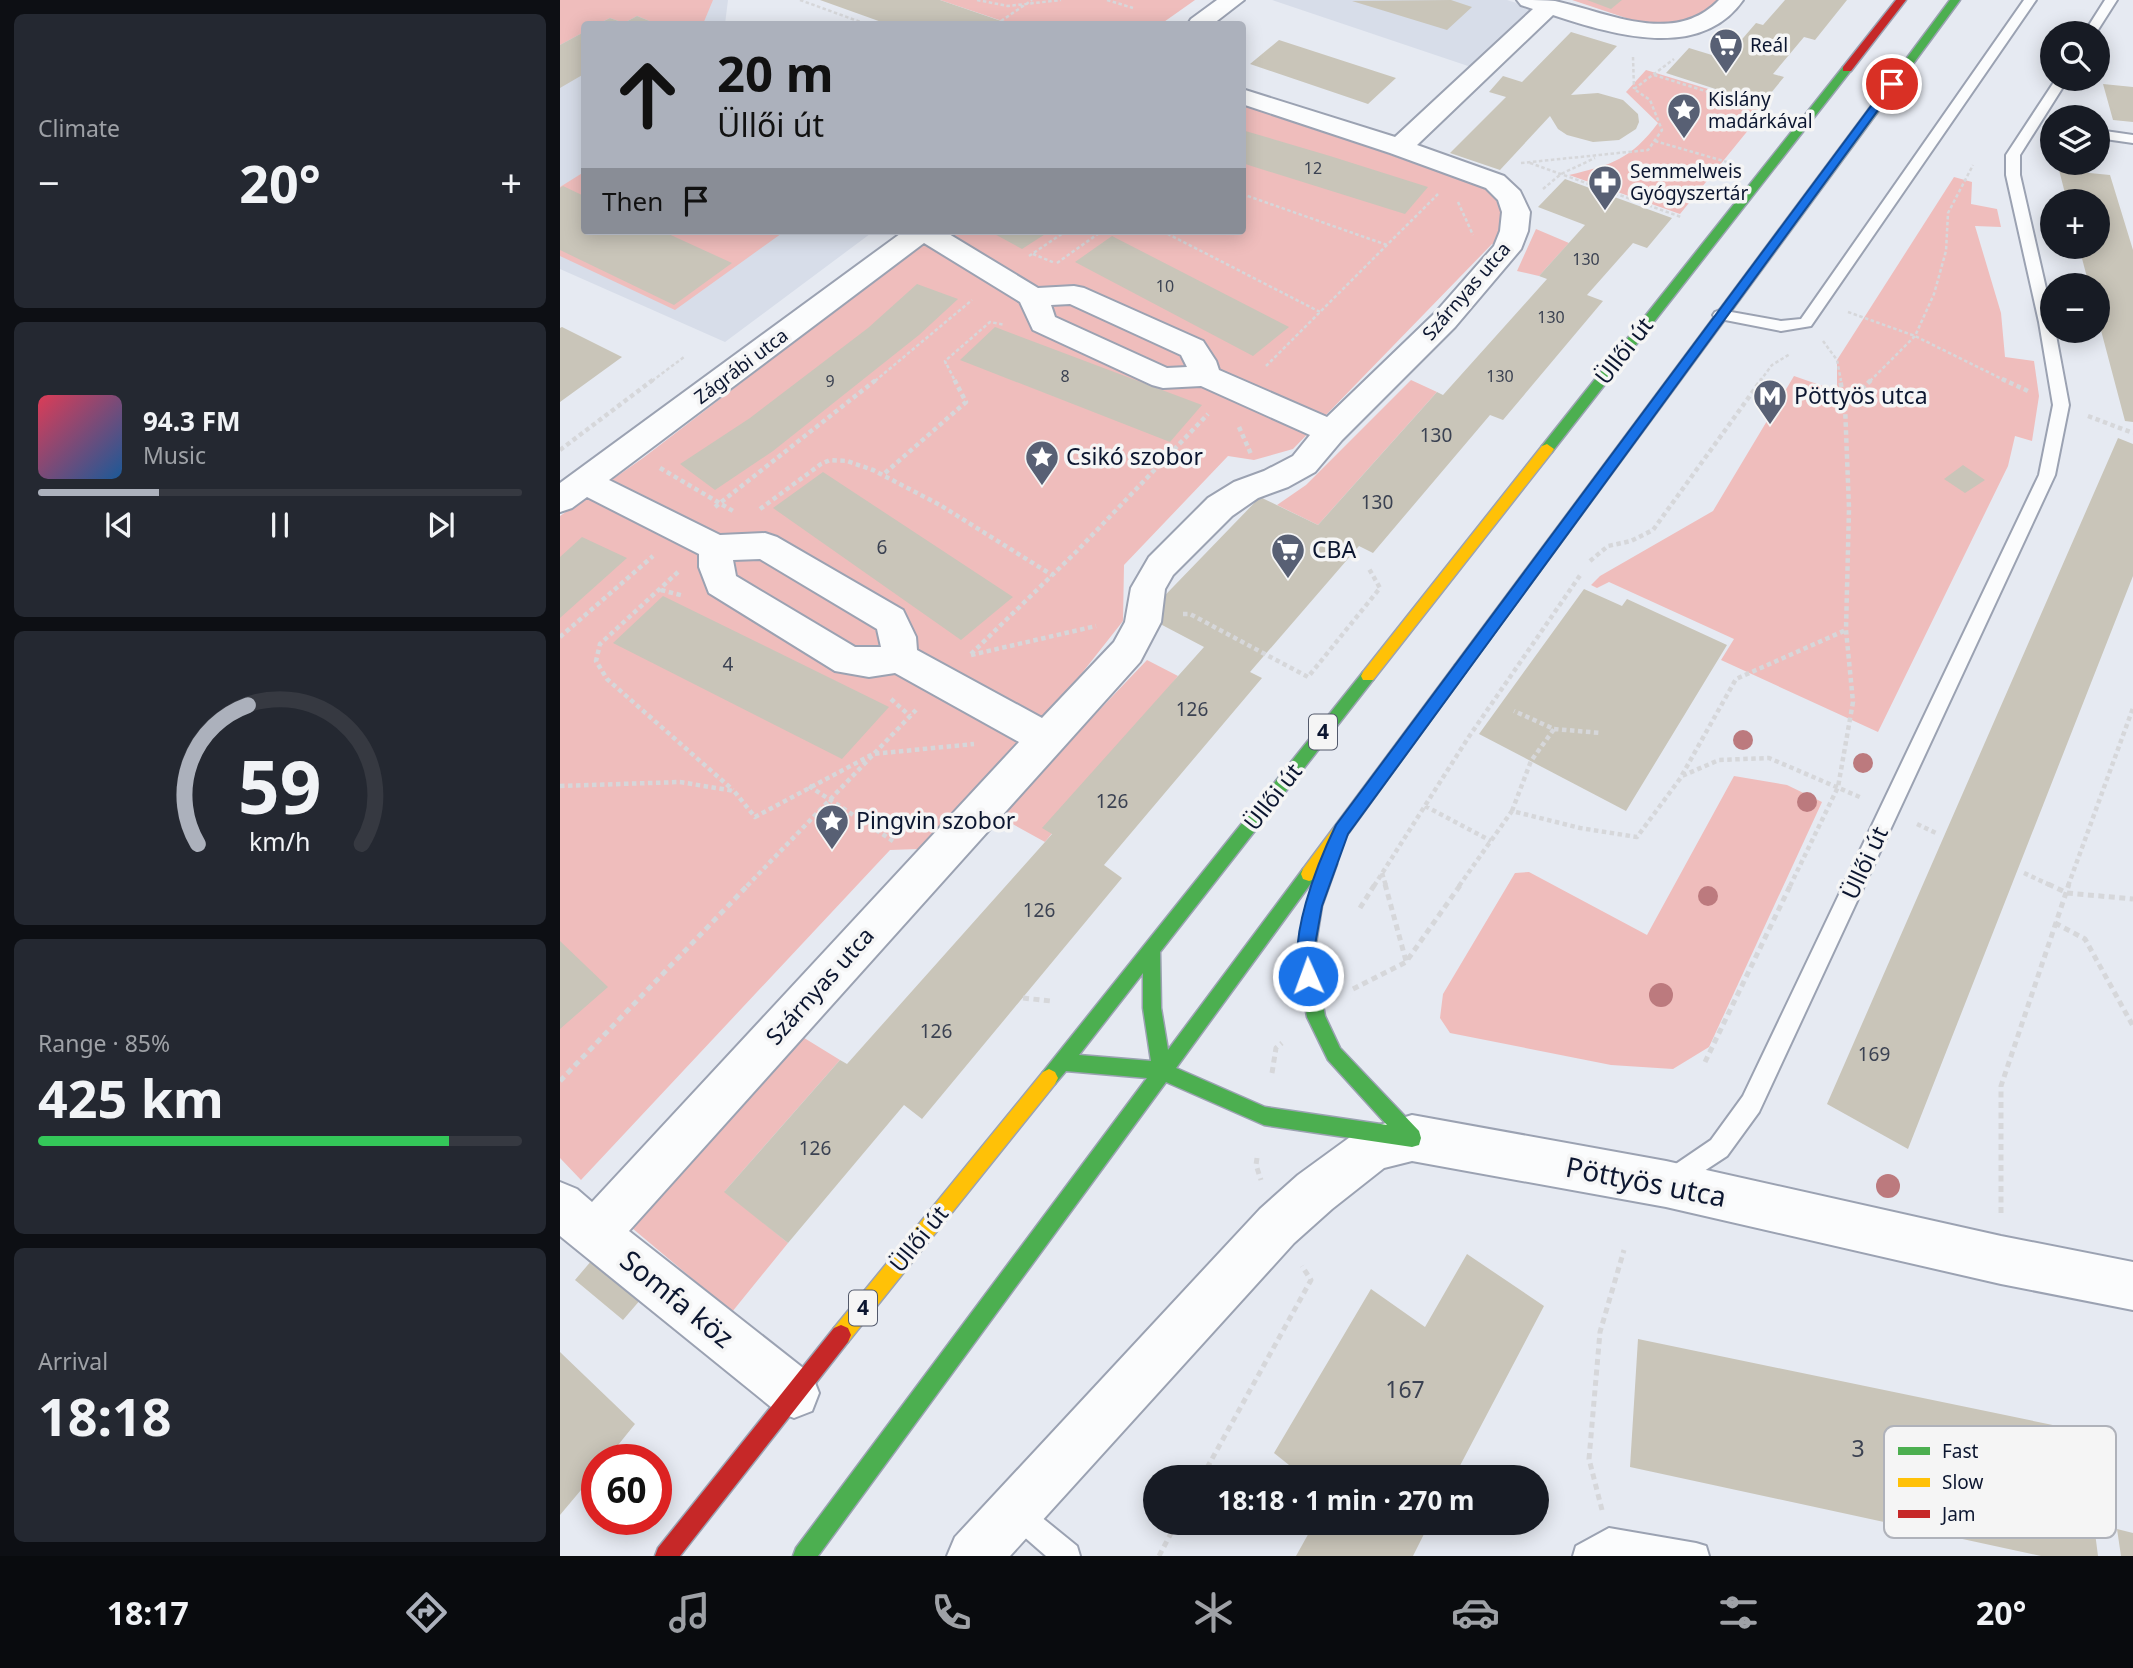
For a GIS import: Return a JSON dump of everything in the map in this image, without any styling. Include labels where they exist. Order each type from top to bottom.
[{"type":"main road","name":"Üllői út","points":[[666,1556],[794,1393],[1063,1062],[1901,0]]},
{"type":"main road","points":[[804,1556],[1955,0]]},
{"type":"main road","points":[[1342,830],[1314,906],[1304,956],[1316,1017],[1334,1054],[1412,1138]]},
{"type":"main road","points":[[1151,951],[1152,1008],[1163,1071]]},
{"type":"main road","name":"Pöttyös utca","points":[[1063,1062],[1163,1071],[1264,1116],[1412,1138]]},
{"type":"street","points":[[1203,21],[1232,0]]},
{"type":"street","points":[[1399,147],[1539,3],[1610,24],[1642,30],[1672,30],[1696,26],[1716,16],[1731,0]]},
{"type":"street","points":[[1246,97],[1399,147],[1470,178]]},
{"type":"street","name":"Szárnyas utca","points":[[578,1220],[930,864],[1042,737],[1128,652],[1143,622],[1148,588],[1161,566],[1220,507],[1246,490],[1276,479],[1304,464],[1331,432],[1445,320],[1507,249],[1514,231],[1516,212],[1510,197],[1470,178]]},
{"type":"street","name":"Zágrábi utca","points":[[572,491],[918,235]]},
{"type":"street","points":[[930,235],[1033,297],[1074,295],[1192,348],[1222,388]]},
{"type":"street","points":[[1033,297],[1043,323],[1163,378],[1222,388],[1331,432]]},
{"type":"street","points":[[572,491],[701,541],[765,546],[890,620],[898,637],[899,658]]},
{"type":"street","points":[[701,541],[716,567],[721,584],[848,661],[869,663],[899,658],[1042,737]]},
{"type":"street","points":[[974,1556],[1277,1226],[1315,1192],[1373,1148],[1412,1138]]},
{"type":"street","name":"Pöttyös utca","points":[[1412,1138],[1666,1184],[2001,1260],[2133,1286]]},
{"type":"street","name":"Somfa köz","points":[[578,1220],[794,1393]]},
{"type":"lane","points":[[1720,316],[1781,326],[1806,323],[2030,0]]},
{"type":"lane","points":[[2097,21],[2110,0]]},
{"type":"lane","name":"Üllői út","points":[[1666,1184],[1719,1148],[1751,1104],[2047,475],[2061,405],[2013,175],[2013,155],[2038,126],[2056,91]]},
{"type":"lane","points":[[2110,136],[2133,139]]},
{"type":"lane","points":[[1014,1512],[1067,1556]]},
{"type":"lane","points":[[1586,1556],[1609,1541],[1696,1556]]},
{"type":"path","points":[[800,0],[858,21]]},
{"type":"path","points":[[977,0],[1008,6],[1061,0]]},
{"type":"path","points":[[1001,21],[1032,0]]},
{"type":"path","points":[[1107,0],[1133,8]]},
{"type":"path","points":[[1368,567],[1380,588],[1308,677],[1191,614],[1165,614],[1143,622],[1123,621],[971,655],[1052,575],[1222,388],[1258,373],[1387,245],[1470,178],[1527,161],[1648,150],[1662,130],[1650,100],[1634,89],[1669,64],[1684,48],[1696,26]]},
{"type":"path","points":[[1653,75],[1769,110]]},
{"type":"path","points":[[1654,141],[1727,162]]},
{"type":"path","points":[[1516,212],[1561,174],[1599,156]]},
{"type":"path","points":[[1527,161],[1681,217]]},
{"type":"path","points":[[1844,406],[1915,336],[1934,294],[1946,251],[1948,212],[1973,164]]},
{"type":"path","points":[[1470,178],[1467,227],[1493,265]]},
{"type":"path","points":[[1246,195],[1387,245]]},
{"type":"path","points":[[1042,737],[873,754],[755,817],[734,791],[607,679],[596,661],[600,644],[660,590],[701,541],[722,502],[856,397],[1000,276],[1060,235]]},
{"type":"path","points":[[1057,264],[1097,235]]},
{"type":"path","points":[[1170,235],[1320,312]]},
{"type":"path","points":[[1033,254],[1069,269]]},
{"type":"path","points":[[1821,301],[1915,336],[1990,375],[2133,433]]},
{"type":"path","points":[[885,473],[967,402],[945,361],[990,321],[1009,326]]},
{"type":"path","points":[[1705,1062],[1839,787],[1853,702],[1846,630],[1849,508],[1844,406],[1837,360],[1806,323]]},
{"type":"path","points":[[1406,962],[1382,873],[1468,738],[1592,558],[1608,546],[1631,541],[1653,530],[1772,365],[1798,346],[1806,323]]},
{"type":"path","points":[[560,450],[684,357]]},
{"type":"path","points":[[1222,388],[1254,460],[1246,490]]},
{"type":"path","points":[[756,512],[810,471],[832,459],[844,458],[885,473],[1052,575]]},
{"type":"path","points":[[654,464],[722,502],[738,514]]},
{"type":"path","points":[[560,637],[701,541]]},
{"type":"path","points":[[660,590],[684,596]]},
{"type":"path","points":[[1512,811],[1580,828],[1637,837],[1682,776],[1736,679],[1846,630]]},
{"type":"path","points":[[560,1081],[942,683]]},
{"type":"path","points":[[890,698],[910,716]]},
{"type":"path","points":[[2001,1260],[2001,1086],[2055,923],[2133,708]]},
{"type":"path","points":[[1514,711],[1554,729],[1601,733]]},
{"type":"path","points":[[2125,728],[2133,729]]},
{"type":"path","points":[[1350,991],[1406,962],[1512,811],[1531,761],[1554,729]]},
{"type":"path","points":[[1682,776],[1719,760],[1769,758],[1839,787],[1938,834]]},
{"type":"path","points":[[560,786],[680,782],[734,791]]},
{"type":"path","points":[[809,786],[930,864]]},
{"type":"path","points":[[1425,806],[1491,841]]},
{"type":"path","points":[[2024,873],[2067,894],[2133,899]]},
{"type":"path","points":[[2055,923],[2085,939],[2133,1026]]},
{"type":"path","points":[[1023,998],[1051,1001]]},
{"type":"path","points":[[1209,1465],[1311,1280],[1277,1226]]},
{"type":"path","points":[[1609,1541],[1589,1459],[1600,1332],[1624,1250]]},
{"type":"path","points":[[1159,1556],[1170,1535]]},
{"type":"shaded area","points":[[560,0],[728,0],[725,21],[581,21],[581,235],[869,235],[725,342],[560,269]]},
{"type":"shaded area","points":[[560,0],[713,0],[704,21],[650,21],[637,16],[628,21],[610,18],[604,21],[581,21],[581,34],[560,45]]},
{"type":"shaded area","points":[[940,0],[1195,0],[1165,21],[1002,21]]},
{"type":"shaded area","points":[[1272,0],[1507,0],[1535,9],[1471,67]]},
{"type":"shaded area","points":[[1572,0],[1723,0],[1710,14],[1656,28]]},
{"type":"shaded area","points":[[1646,70],[1767,107],[1680,214],[1569,175],[1620,159],[1639,145],[1658,123],[1626,92]]},
{"type":"shaded area","points":[[1246,98],[1260,109],[1510,197],[1507,249],[1492,244],[1293,449],[1254,460],[1228,456],[1124,565],[1123,621],[1071,687],[919,849],[890,850],[581,1180],[560,1158],[560,516],[643,458],[934,235],[1246,235]]},
{"type":"shaded area","points":[[581,174],[581,235],[779,235],[675,310],[560,256],[560,187]]},
{"type":"shaded area","points":[[1954,177],[1972,182],[1971,204],[1997,209],[2001,227],[1975,226],[2001,313],[2005,357],[2034,361],[2039,396],[2032,441],[2015,436],[2008,466],[1878,732],[1721,660],[1734,639],[1609,582],[1597,588],[1591,585],[1600,576],[1713,511],[1794,376],[1837,391],[1837,360]]},
{"type":"shaded area","points":[[1536,229],[1569,243],[1539,276],[1517,271]]},
{"type":"shaded area","points":[[1411,380],[1437,392],[1318,525],[1277,505],[1306,485]]},
{"type":"shaded area","points":[[1147,660],[1178,676],[1045,842],[998,816]]},
{"type":"shaded area","points":[[1734,776],[1787,785],[1822,802],[1709,1047],[1673,1069],[1611,1065],[1450,1033],[1440,1018],[1443,994],[1515,873],[1529,872],[1647,935]]},
{"type":"shaded area","points":[[801,1036],[840,1060],[725,1191],[788,1243],[732,1312],[632,1228]]},
{"type":"building","points":[[820,0],[940,0],[1001,21],[879,21]]},
{"type":"building","points":[[1451,0],[1472,7],[1447,30],[1352,1]]},
{"type":"building","points":[[1587,0],[1622,0],[1611,9]]},
{"type":"building","points":[[1785,0],[1847,0],[1815,40],[1804,37],[1773,74],[1784,77],[1762,104],[1666,73],[1689,48],[1725,59],[1756,23],[1763,25]]},
{"type":"building","points":[[637,16],[650,21],[628,21]]},
{"type":"building","points":[[1571,32],[1617,46],[1571,95],[1598,93],[1623,100],[1638,114],[1636,129],[1619,140],[1593,142],[1567,135],[1558,129],[1550,116],[1500,170],[1450,153],[1506,97],[1489,92],[1503,76],[1522,82]]},
{"type":"building","points":[[581,34],[581,76],[560,88],[560,45]]},
{"type":"building","points":[[1279,40],[1396,78],[1368,104],[1250,64]]},
{"type":"building","points":[[2110,85],[2133,87],[2133,122],[2113,120],[2105,91],[2110,91]]},
{"type":"building","points":[[1246,131],[1428,187],[1405,214],[1246,164]]},
{"type":"building","points":[[2060,175],[2110,175],[2133,250],[2133,422],[2125,421],[2104,343],[2110,343],[2110,273],[2086,273],[2082,259],[2110,259],[2110,189],[2064,189]]},
{"type":"building","points":[[1565,179],[1672,218],[1647,248],[1633,243],[1587,295],[1603,301],[1503,420],[1490,415],[1373,553],[1359,546],[1250,672],[1262,678],[1104,865],[1122,878],[922,1119],[904,1105],[788,1243],[724,1192],[840,1060],[847,1064],[1045,842],[1052,834],[1042,828],[1204,647],[1145,616],[1260,497],[1318,525],[1437,392],[1443,395],[1547,279],[1539,276],[1585,225],[1538,207]]},
{"type":"building","points":[[563,186],[581,195],[581,235],[671,235],[732,263],[674,305],[560,250],[560,188]]},
{"type":"building","points":[[996,235],[1044,235],[1022,249]]},
{"type":"building","points":[[1112,236],[1289,327],[1253,356],[1075,262]]},
{"type":"building","points":[[917,284],[958,299],[919,335],[773,451],[715,490],[680,464],[750,418],[868,328]]},
{"type":"building","points":[[995,327],[1202,405],[1170,442],[960,360]]},
{"type":"building","points":[[560,328],[622,357],[560,402]]},
{"type":"building","points":[[2118,438],[2133,444],[2133,576],[1908,1149],[1827,1104]]},
{"type":"building","points":[[1963,465],[1985,480],[1965,493],[1944,479]]},
{"type":"building","points":[[823,472],[1013,597],[961,640],[773,508]]},
{"type":"building","points":[[582,537],[627,558],[560,618],[560,557]]},
{"type":"building","points":[[1584,589],[1622,606],[1627,599],[1727,645],[1626,811],[1479,734]]},
{"type":"building","points":[[663,596],[889,707],[842,759],[613,643]]},
{"type":"building","points":[[560,941],[608,987],[560,1029]]},
{"type":"building","points":[[1467,1254],[1544,1306],[1460,1465],[1289,1465],[1274,1453],[1371,1289],[1425,1327]]},
{"type":"building","points":[[592,1260],[641,1299],[623,1320],[575,1280]]},
{"type":"building","points":[[1638,1339],[2058,1426],[1884,1426],[1884,1522],[1630,1467]]},
{"type":"building","points":[[560,1352],[635,1424],[619,1444],[581,1444],[581,1490],[560,1515]]},
{"type":"building","points":[[2117,1529],[2133,1533],[2133,1556],[2121,1556]]},
{"type":"building","points":[[1308,1535],[1424,1535],[1413,1556],[1296,1556]]},
{"type":"building","points":[[1958,1538],[2096,1538],[2098,1556],[2041,1556]]},
{"type":"traffic: fast","points":[[1460,669],[1955,0]]},
{"type":"traffic: fast","points":[[1547,449],[1847,69]]},
{"type":"traffic: fast","points":[[1049,1078],[1368,676]]},
{"type":"traffic: fast","points":[[1329,864],[1314,906],[1305,956],[1316,1017],[1334,1054],[1412,1138]]},
{"type":"traffic: fast","points":[[804,1556],[1309,874]]},
{"type":"traffic: fast","points":[[1151,951],[1152,1008],[1162,1071]]},
{"type":"traffic: fast","points":[[1063,1062],[1162,1071]]},
{"type":"traffic: fast","points":[[1162,1071],[1264,1116],[1412,1138]]},
{"type":"traffic: slow","points":[[1368,676],[1547,449]]},
{"type":"traffic: slow","points":[[1309,874],[1460,669]]},
{"type":"traffic: slow","points":[[841,1335],[1049,1078]]},
{"type":"traffic: jam","points":[[1847,69],[1901,0]]},
{"type":"traffic: jam","points":[[666,1556],[841,1335]]},
{"type":"place","name":"Reál","points":[[1726,75]]},
{"type":"place","name":"Kislány madárkával","points":[[1684,140]]},
{"type":"place","name":"Semmelweis Gyógyszertár","points":[[1605,212]]},
{"type":"place","name":"Pöttyös utca","points":[[1770,426]]},
{"type":"place","name":"Csikó szobor","points":[[1042,487]]},
{"type":"place","name":"CBA","points":[[1288,580]]},
{"type":"place","name":"Pingvin szobor","points":[[832,851]]},
{"type":"route","points":[[1308,976],[1304,956],[1314,906],[1342,830],[1892,84]]}]
